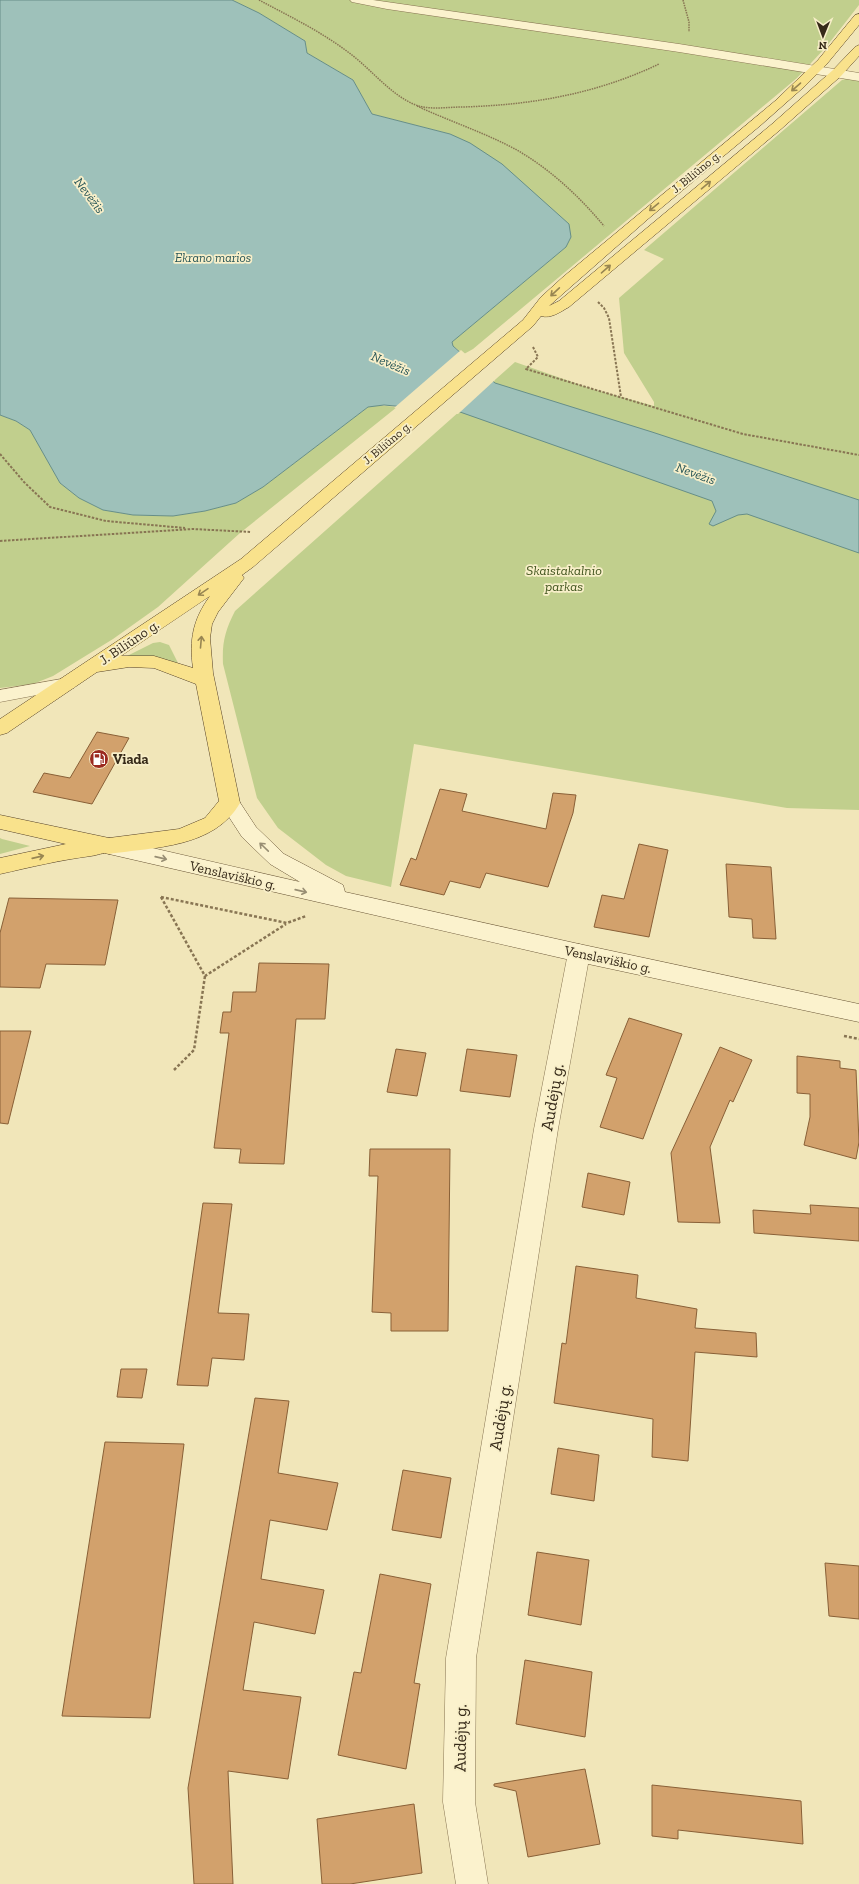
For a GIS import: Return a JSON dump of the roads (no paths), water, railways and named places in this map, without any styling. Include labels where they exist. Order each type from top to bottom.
[{"type":"main road","name":"J. Biliūno g.","points":[[528,323],[564,304],[826,72],[849,31],[859,17]]},
{"type":"main road","name":"J. Biliūno g.","points":[[0,728],[247,563],[528,323],[546,300],[568,280],[737,139],[859,49]]},
{"type":"main road","name":"J. Biliūno g.","points":[[230,803],[200,655],[202,624],[215,603],[247,563]]},
{"type":"main road","points":[[92,667],[116,662],[139,660],[160,662],[205,680]]},
{"type":"main road","points":[[0,866],[57,853],[182,836],[212,823],[230,803]]},
{"type":"main road","points":[[0,822],[109,846]]},
{"type":"street","points":[[356,0],[387,6],[679,48],[859,77]]},
{"type":"street","points":[[0,696],[67,684]]},
{"type":"street","name":"Venslaviškio g.","points":[[230,803],[249,832],[277,859],[357,903]]},
{"type":"street","name":"Venslaviškio g.","points":[[109,846],[579,953],[859,1013]]},
{"type":"street","name":"Audėjų g.","points":[[472,1884],[459,1802],[461,1658],[545,1136],[579,953]]},
{"type":"water","name":"Ekrano marios","points":[[0,0],[232,0],[259,13],[305,41],[307,53],[353,80],[372,114],[450,134],[470,143],[502,164],[569,224],[571,237],[566,247],[452,342],[453,346],[495,383],[652,432],[859,500],[859,553],[747,514],[738,515],[713,526],[709,524],[716,511],[712,501],[460,412],[384,405],[368,407],[263,487],[236,503],[205,511],[173,516],[133,515],[103,510],[79,498],[60,483],[30,430],[16,421],[0,415]]},
{"type":"place","name":"Viada","points":[[99,759]]},
{"type":"water label","name":"Nevėžis","points":[[90,195]]},
{"type":"water label","name":"Nevėžis","points":[[391,363]]},
{"type":"water label","name":"Nevėžis","points":[[696,473]]},
{"type":"park label","name":"Skaistakalnio parkas","points":[[564,578]]}]
